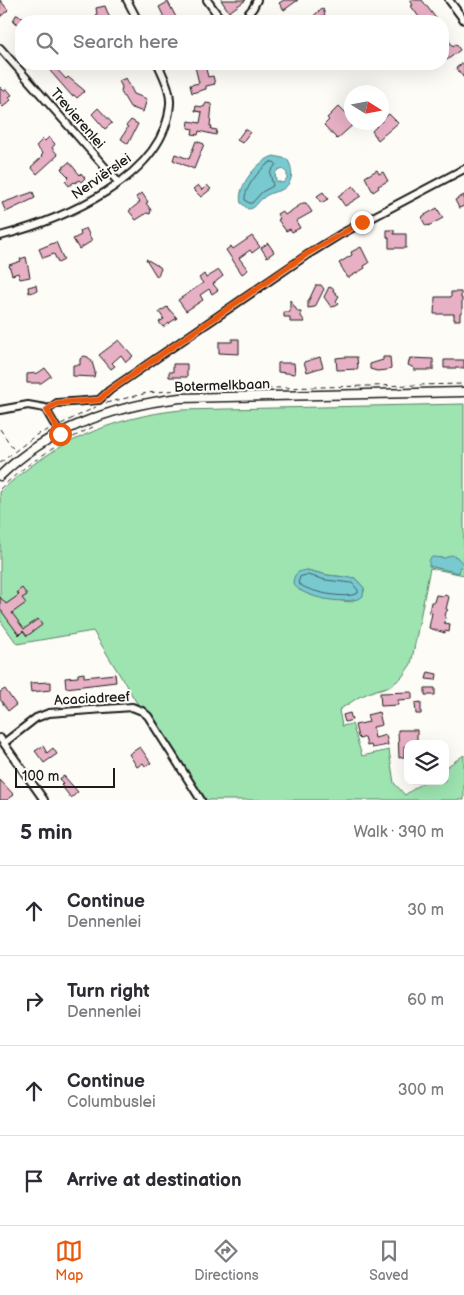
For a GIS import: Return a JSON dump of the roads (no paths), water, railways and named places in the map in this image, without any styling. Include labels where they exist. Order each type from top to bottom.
[{"type":"main road","name":"Botermelkbaan","points":[[0,476],[26,454],[60,434],[91,419],[153,401],[180,398],[464,392]]},
{"type":"street","points":[[127,0],[135,15]]},
{"type":"street","points":[[207,0],[218,15]]},
{"type":"street","points":[[247,15],[257,0]]},
{"type":"street","points":[[449,0],[464,20]]},
{"type":"street","name":"Trevierenlei","points":[[0,48],[15,65]]},
{"type":"street","name":"Trevierenlei","points":[[19,70],[118,182]]},
{"type":"street","name":"Nerviërslei","points":[[0,236],[27,229],[74,211],[139,166],[156,145],[163,131],[170,103],[169,93],[160,70]]},
{"type":"street","points":[[47,410],[57,403],[99,400],[110,390],[307,254],[464,168]]},
{"type":"street","points":[[0,410],[28,404],[38,406],[47,410],[60,434]]},
{"type":"street","name":"Acaciadreef","points":[[2,740],[36,718],[49,713],[135,708],[148,716],[201,800]]},
{"type":"street","points":[[2,740],[44,800]]},
{"type":"water","points":[[274,156],[287,159],[292,172],[290,180],[281,190],[268,195],[255,207],[248,209],[241,203],[242,189],[255,168]],"holes":[[[279,169],[287,173],[287,178],[283,183],[276,181],[275,173]]]},
{"type":"water","points":[[451,555],[457,557],[462,563],[459,573],[429,566],[429,560],[432,557],[445,558]]},
{"type":"water","points":[[307,570],[327,575],[355,578],[364,588],[363,596],[348,601],[337,601],[305,593],[293,583],[294,577],[297,574]]}]
